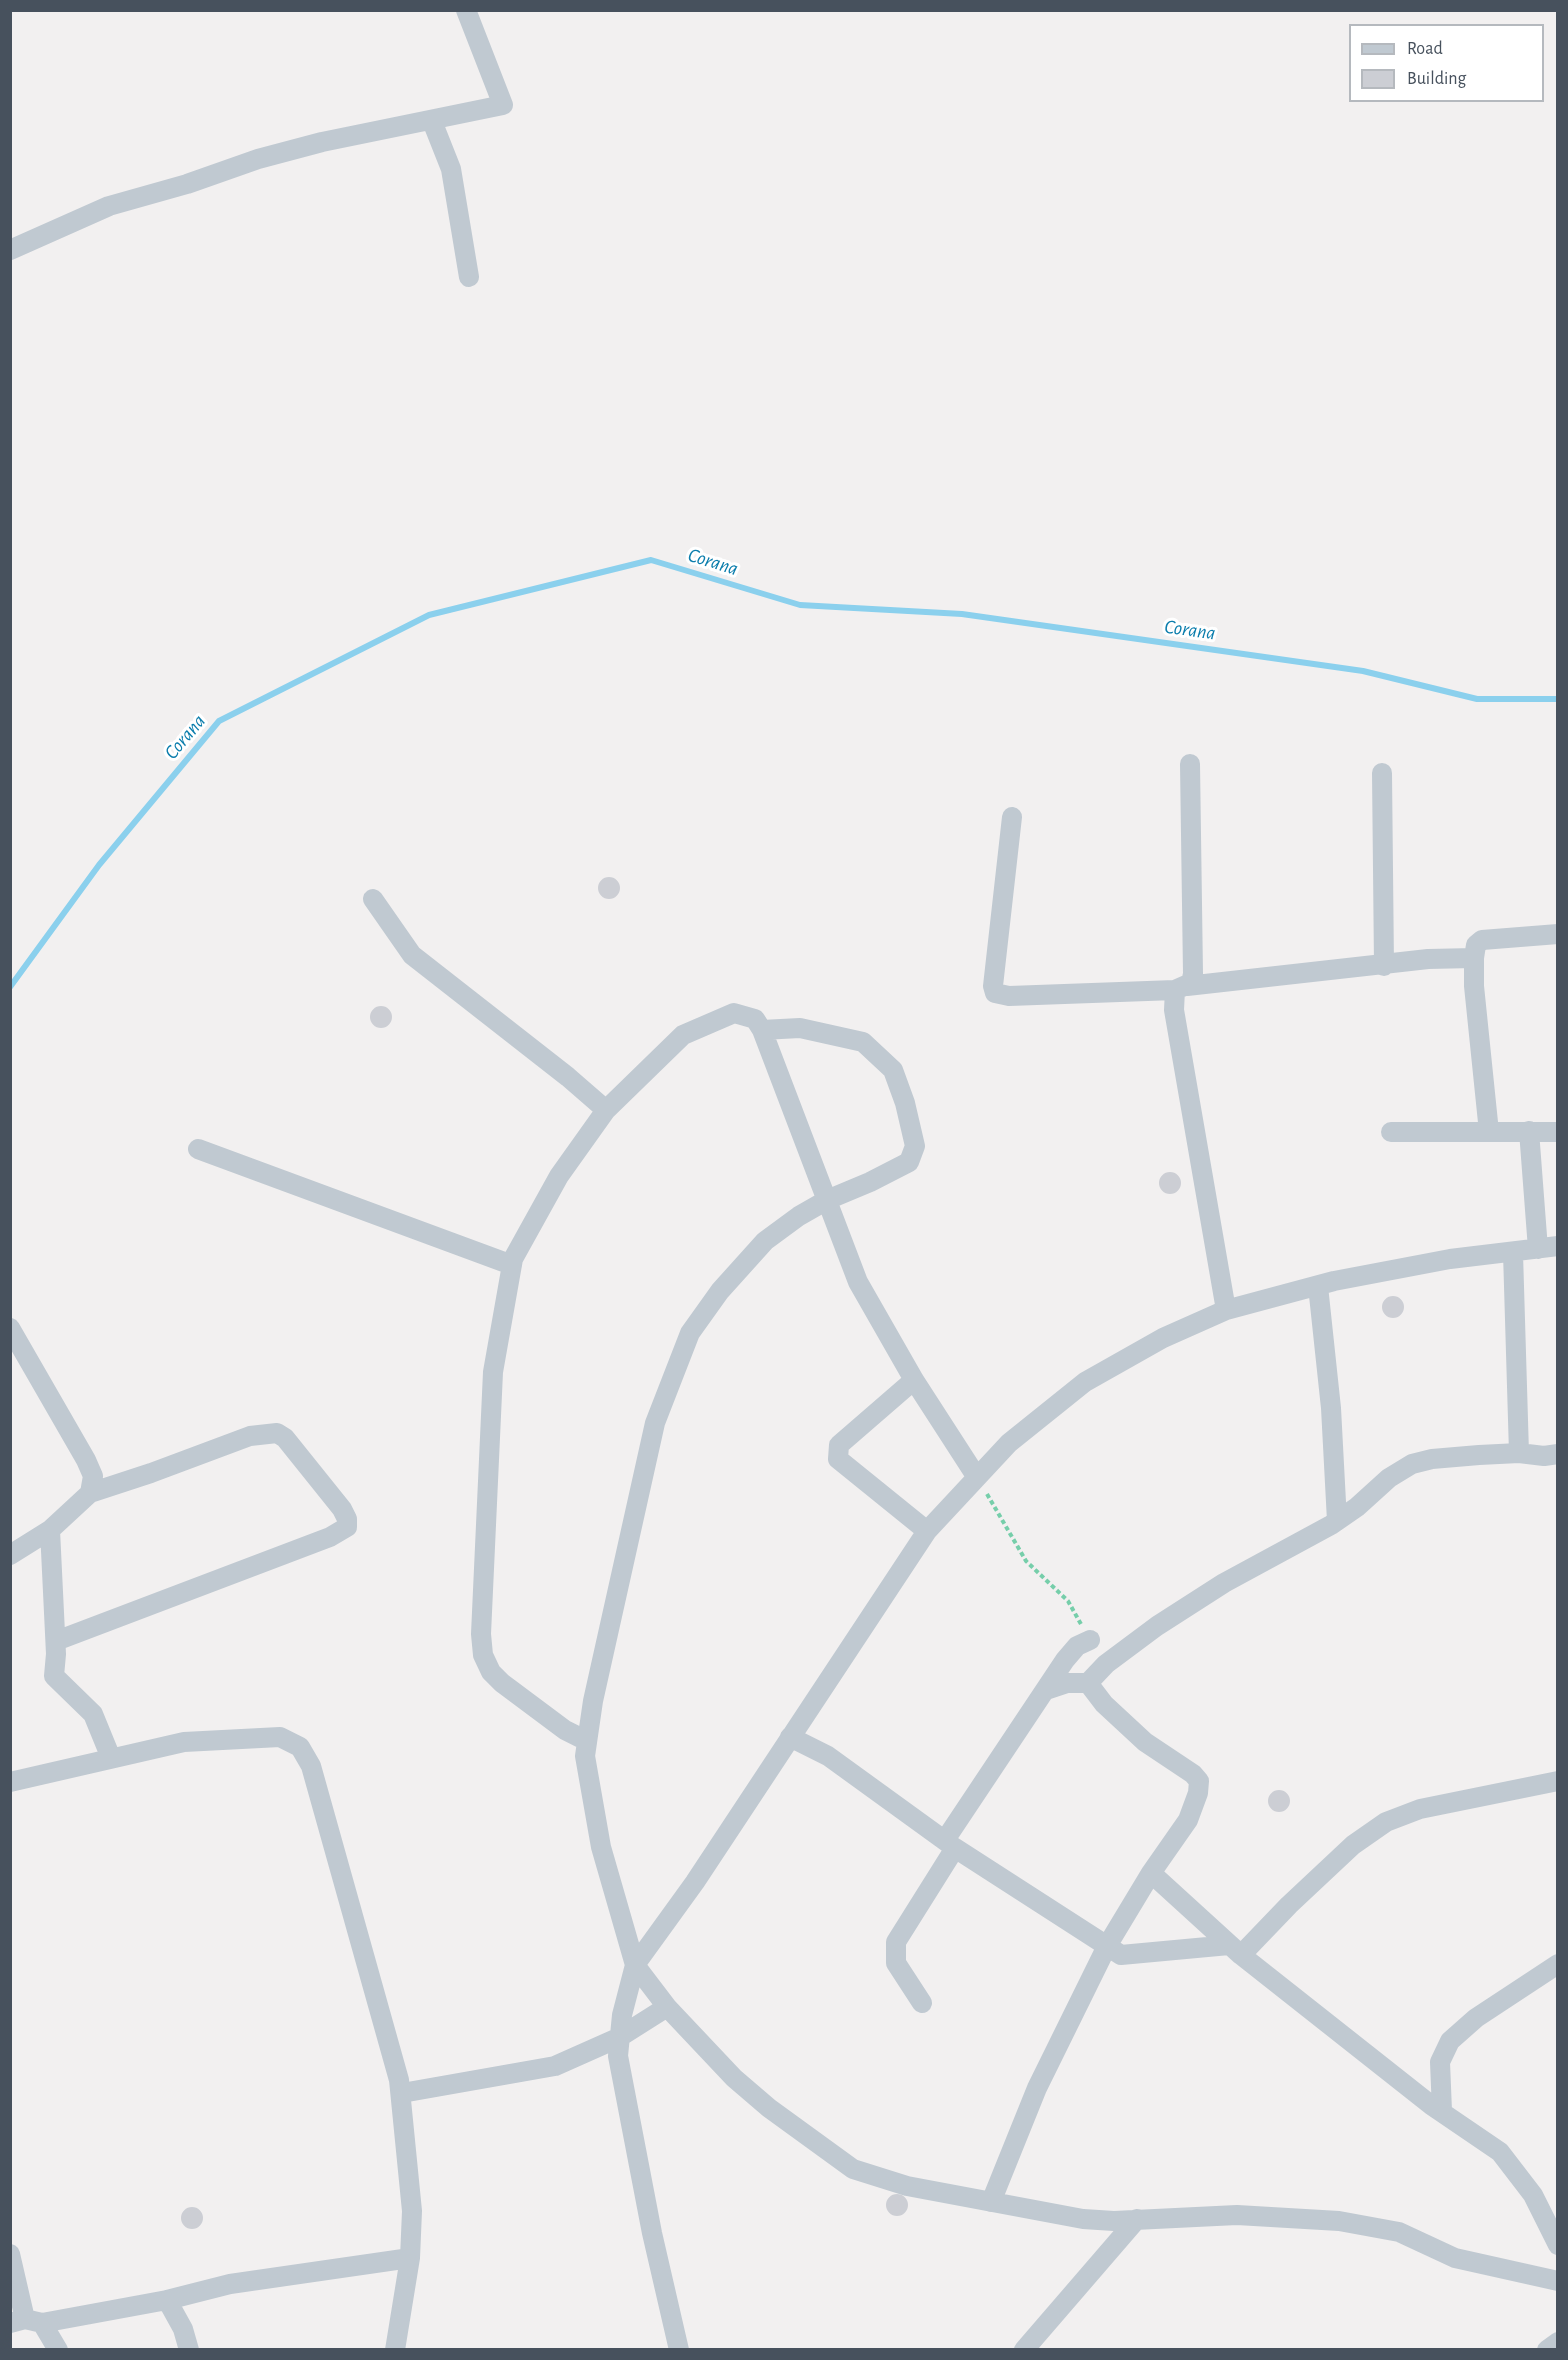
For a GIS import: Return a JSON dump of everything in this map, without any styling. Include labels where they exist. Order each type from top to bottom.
[{"type":"street","points":[[10,250],[109,206],[198,180],[258,159],[322,142],[503,105],[466,10]]},
{"type":"street","points":[[432,121],[451,169],[469,277]]},
{"type":"street","points":[[1190,764],[1193,974],[1181,988],[1174,1010],[1226,1310]]},
{"type":"street","points":[[1382,773],[1384,966]]},
{"type":"street","points":[[1012,816],[993,986],[995,993],[1009,996],[1181,988],[1428,960],[1474,958]]},
{"type":"street","points":[[372,899],[412,955],[568,1077],[606,1110]]},
{"type":"street","points":[[1489,1132],[1474,997],[1476,945],[1482,940],[1557,934]]},
{"type":"street","points":[[587,1741],[565,1730],[502,1683],[491,1672],[483,1655],[493,1372],[512,1265],[559,1176],[606,1110],[683,1035],[735,1013],[754,1019],[762,1030],[858,1282],[914,1380],[976,1476]]},
{"type":"street","points":[[762,1030],[801,1028],[863,1042],[893,1070],[900,1086],[915,1146],[909,1162],[827,1200],[799,1216],[765,1241],[720,1291],[690,1333],[655,1423],[593,1701],[585,1756],[601,1847],[635,1965],[667,2007],[734,2078],[769,2108],[853,2169],[907,2186],[1083,2219],[1237,2215],[1339,2221],[1399,2232],[1455,2258],[1557,2281]]},
{"type":"street","points":[[679,2349],[652,2233],[618,2056],[618,2038],[635,1965],[695,1882],[927,1531],[1009,1443],[1085,1382],[1163,1338],[1226,1310],[1318,1286],[1450,1259],[1548,1248],[1529,1131]]},
{"type":"street","points":[[1391,1132],[1557,1132]]},
{"type":"street","points":[[198,1149],[512,1265]]},
{"type":"street","points":[[1513,1253],[1519,1453]]},
{"type":"street","points":[[1318,1286],[1331,1408],[1336,1521]]},
{"type":"street","points":[[10,1328],[86,1460],[93,1476],[90,1492]]},
{"type":"street","points":[[914,1380],[839,1445],[838,1459],[927,1531]]},
{"type":"street","points":[[10,1555],[50,1530],[90,1492],[151,1473],[250,1436],[277,1433],[285,1438],[348,1519],[347,1527],[330,1537],[56,1641]]},
{"type":"street","points":[[1046,1690],[1067,1683],[1088,1683],[1106,1664],[1157,1626],[1224,1583],[1336,1521],[1358,1507],[1389,1478],[1412,1464],[1432,1459],[1519,1453],[1545,1456],[1557,1454]]},
{"type":"street","points":[[50,1530],[56,1641],[54,1676],[93,1714],[111,1758]]},
{"type":"street","points":[[921,2003],[896,1963],[896,1942],[950,1844],[1065,1660],[1077,1646],[1090,1640]]},
{"type":"street","points":[[991,2202],[1037,2088],[1107,1946],[1151,1873],[1188,1820],[1198,1793],[1199,1781],[1193,1774],[1137,1735],[1104,1704],[1088,1683]]},
{"type":"street","points":[[10,1782],[184,1742],[265,1736],[280,1737],[300,1747],[311,1766],[402,2093],[411,2191],[410,2258],[395,2349]]},
{"type":"street","points":[[790,1737],[828,1756],[950,1844],[1107,1946],[1121,1954],[1136,1955],[1235,1950],[1289,1905],[1353,1845],[1386,1822],[1420,1809],[1557,1781]]},
{"type":"street","points":[[1151,1873],[1235,1950],[1442,2111],[1500,2152],[1533,2195],[1557,2245]]},
{"type":"street","points":[[1442,2111],[1440,2062],[1450,2041],[1476,2018],[1557,1964]]},
{"type":"street","points":[[402,2093],[555,2066],[618,2038],[667,2007]]},
{"type":"street","points":[[1024,2349],[1137,2219]]},
{"type":"street","points":[[10,2254],[26,2322],[58,2349]]},
{"type":"street","points":[[26,2322],[167,2300],[230,2284],[410,2258]]},
{"type":"street","points":[[167,2300],[183,2329],[189,2349]]},
{"type":"street","points":[[1547,2349],[1557,2342]]},
{"type":"path","points":[[976,1476],[1026,1561],[1068,1601],[1090,1640]]},
{"type":"building","points":[[609,877],[617,880],[620,888],[617,896],[609,899],[601,896],[598,888],[601,880]]},
{"type":"building","points":[[381,1006],[389,1009],[392,1017],[389,1025],[381,1028],[373,1025],[370,1017],[373,1009]]},
{"type":"building","points":[[1170,1172],[1178,1175],[1181,1183],[1178,1191],[1170,1194],[1162,1191],[1159,1183],[1162,1175]]},
{"type":"building","points":[[1393,1296],[1401,1299],[1404,1307],[1401,1315],[1393,1318],[1385,1315],[1382,1307],[1385,1299]]},
{"type":"building","points":[[1279,1790],[1287,1793],[1290,1801],[1287,1809],[1279,1812],[1271,1809],[1268,1801],[1271,1793]]},
{"type":"building","points":[[897,2194],[905,2197],[908,2205],[905,2213],[897,2216],[889,2213],[886,2205],[889,2197]]},
{"type":"building","points":[[192,2207],[200,2210],[203,2218],[200,2226],[192,2229],[184,2226],[181,2218],[184,2210]]},
{"type":"waterway","name":"Corana","points":[[10,987],[99,865],[219,721],[429,615],[651,560],[800,605],[962,614],[1363,671],[1477,699],[1558,699]]}]
